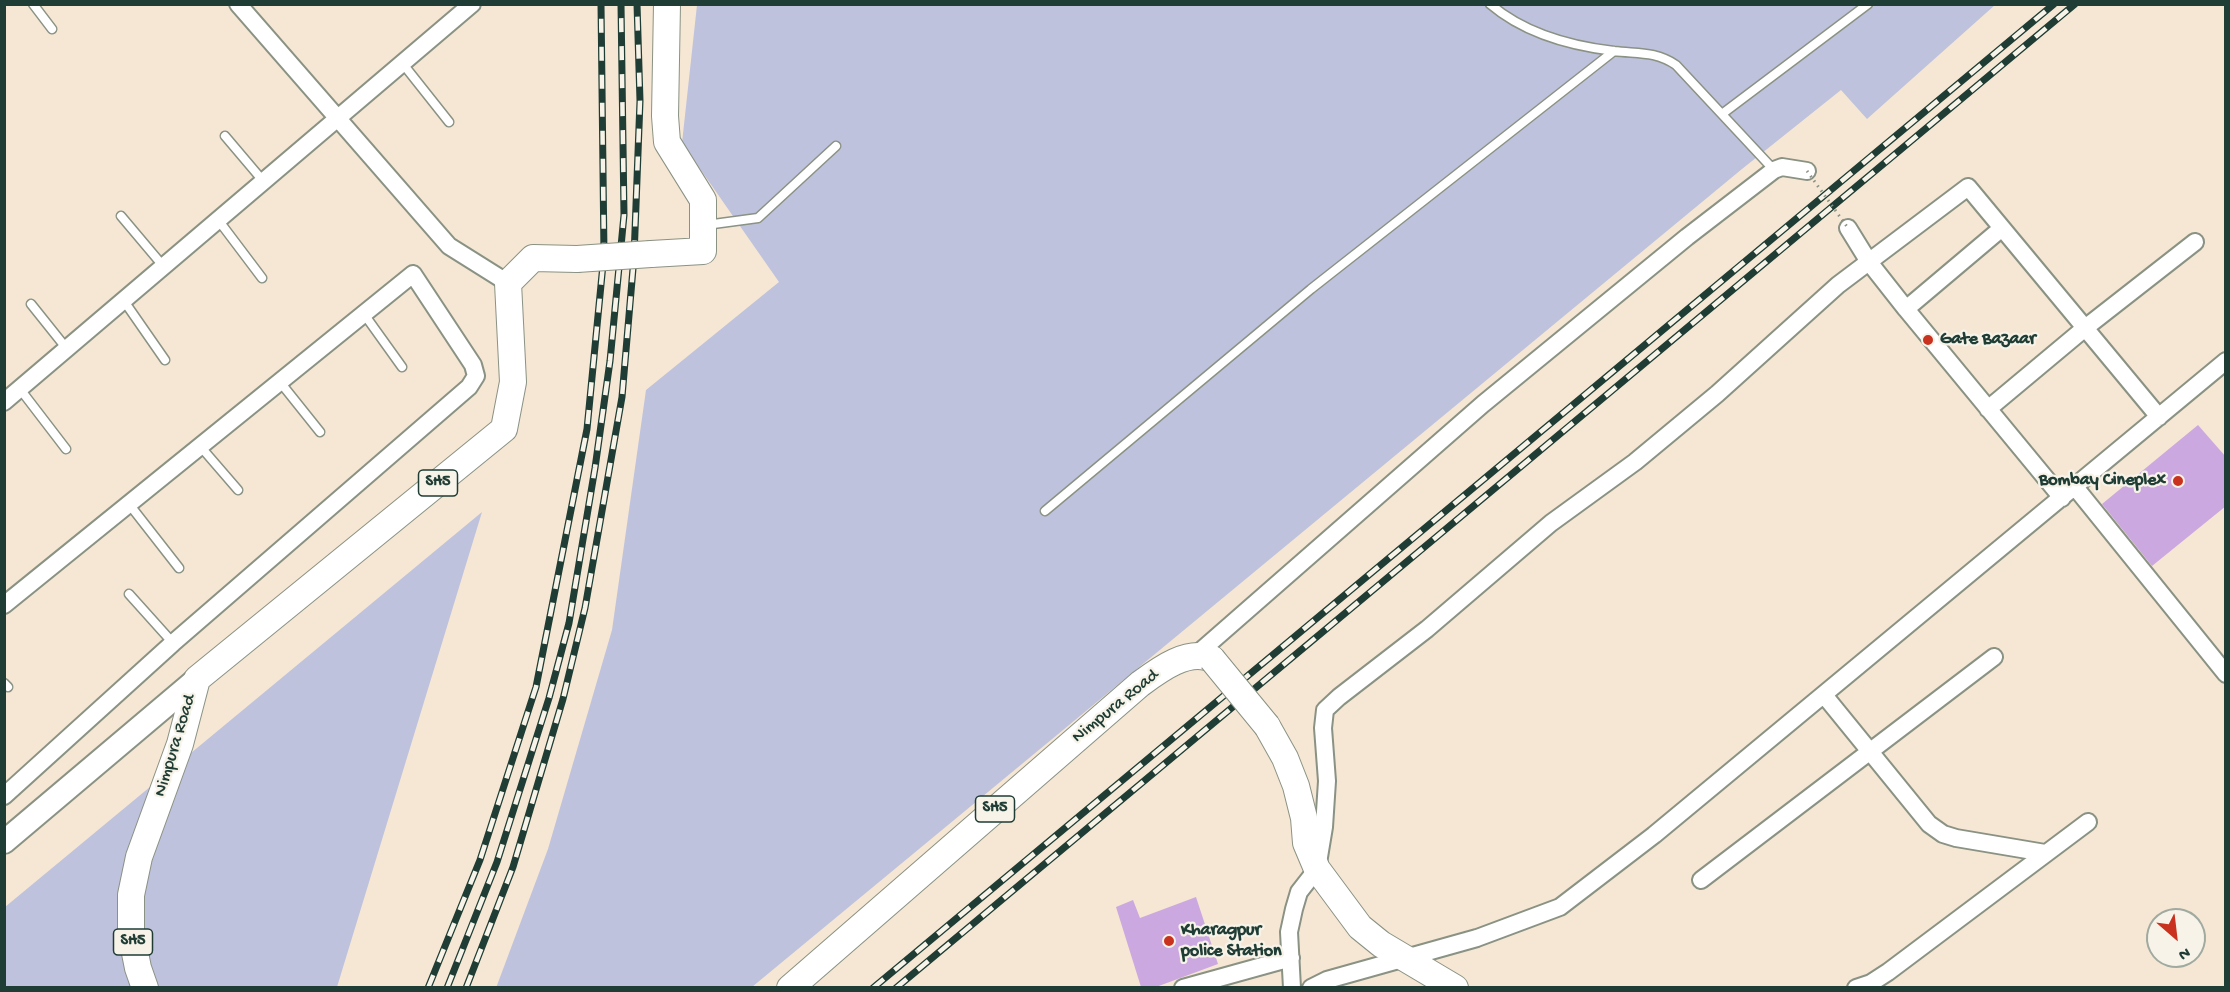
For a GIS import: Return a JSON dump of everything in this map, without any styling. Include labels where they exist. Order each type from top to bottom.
[{"type":"main road","points":[[508,283],[534,258],[576,259],[703,251],[703,200],[667,142],[665,116],[667,4]]},
{"type":"main road","name":"SH5","points":[[197,679],[504,429],[513,382],[508,283]]},
{"type":"main road","points":[[1204,657],[1267,726],[1285,758],[1296,786],[1304,818],[1306,843],[1317,869],[1360,927],[1402,957],[1455,987]]},
{"type":"main road","name":"Nimpura Road","points":[[790,987],[1140,684],[1156,672],[1185,658],[1204,657]]},
{"type":"main road","name":"Nimpura Road","points":[[145,987],[138,968],[131,933],[131,895],[139,857],[180,744],[197,679]]},
{"type":"main road","name":"Nimpura Road","points":[[4,842],[197,679]]},
{"type":"street","points":[[238,4],[449,246],[508,283]]},
{"type":"street","points":[[4,402],[338,120],[466,7]]},
{"type":"street","points":[[1204,657],[1483,404],[1687,237],[1774,170],[1782,167],[1807,171]]},
{"type":"street","points":[[1292,987],[1290,932],[1294,909],[1299,892],[1317,869],[1324,827],[1327,781],[1323,728],[1325,710],[1338,697],[1427,629],[1551,523],[1635,462],[1717,394],[1838,285],[1968,187],[2159,417]]},
{"type":"street","points":[[1848,228],[1869,262],[1906,309],[2062,498]]},
{"type":"street","points":[[1906,309],[2002,228]]},
{"type":"street","points":[[1988,409],[2085,328],[2196,242]]},
{"type":"street","points":[[4,605],[413,274],[473,365],[476,376],[469,387],[173,643],[4,796]]},
{"type":"street","points":[[1311,987],[1402,957],[1477,938],[1560,907],[1654,835],[2226,361]]},
{"type":"street","points":[[2075,487],[2226,674]]},
{"type":"street","points":[[1701,880],[1994,657]]},
{"type":"street","points":[[1824,695],[1929,824],[1943,834],[2045,854]]},
{"type":"street","points":[[1856,987],[1871,983],[1888,972],[2088,822]]},
{"type":"street","points":[[1183,987],[1291,958]]},
{"type":"lane","points":[[33,4],[52,28]]},
{"type":"lane","points":[[1490,4],[1500,13],[1537,32],[1569,43],[1663,56],[1676,65],[1774,170]]},
{"type":"lane","points":[[1722,114],[1855,8],[1868,4]]},
{"type":"lane","points":[[1044,511],[1311,289],[1614,51]]},
{"type":"lane","points":[[403,64],[449,122]]},
{"type":"lane","points":[[225,136],[265,182]]},
{"type":"lane","points":[[703,225],[758,218],[836,147]]},
{"type":"lane","points":[[121,216],[164,267]]},
{"type":"lane","points":[[219,221],[262,278]]},
{"type":"lane","points":[[124,301],[165,360]]},
{"type":"lane","points":[[30,304],[67,350]]},
{"type":"lane","points":[[364,314],[402,367]]},
{"type":"lane","points":[[280,382],[320,432]]},
{"type":"lane","points":[[20,389],[66,448]]},
{"type":"lane","points":[[200,446],[238,489]]},
{"type":"lane","points":[[129,504],[179,568]]},
{"type":"lane","points":[[129,594],[173,643]]},
{"type":"path","points":[[1807,171],[1848,228]]},
{"type":"shaded area","points":[[697,5],[1995,5],[1867,119],[1841,90],[1742,169],[752,987],[496,988],[548,849],[612,630],[646,390],[779,282],[682,143]]},
{"type":"shaded area","points":[[482,512],[337,987],[5,988],[5,907]]},
{"type":"building","name":"Bombay Cineplex","points":[[2198,425],[2226,457],[2226,506],[2152,566],[2102,504]]},
{"type":"building","name":"Kharagpur police Station","points":[[1196,897],[1218,964],[1156,987],[1141,987],[1116,907],[1133,900],[1140,918]]},
{"type":"railway","points":[[428,988],[480,860],[536,687],[587,429],[604,254],[601,4]]},
{"type":"railway","points":[[447,988],[497,862],[549,698],[569,623],[610,361],[624,215],[621,4]]},
{"type":"railway","points":[[466,988],[513,867],[563,699],[585,608],[622,397],[634,257],[640,101],[637,4]]},
{"type":"railway","points":[[873,988],[2054,4]]},
{"type":"railway","points":[[896,988],[2075,4]]},
{"type":"place","name":"Gate Bazaar","points":[[1928,340]]},
{"type":"place","name":"Bombay Cineplex","points":[[2178,481]]},
{"type":"place","name":"Kharagpur police Station","points":[[1169,941]]}]
